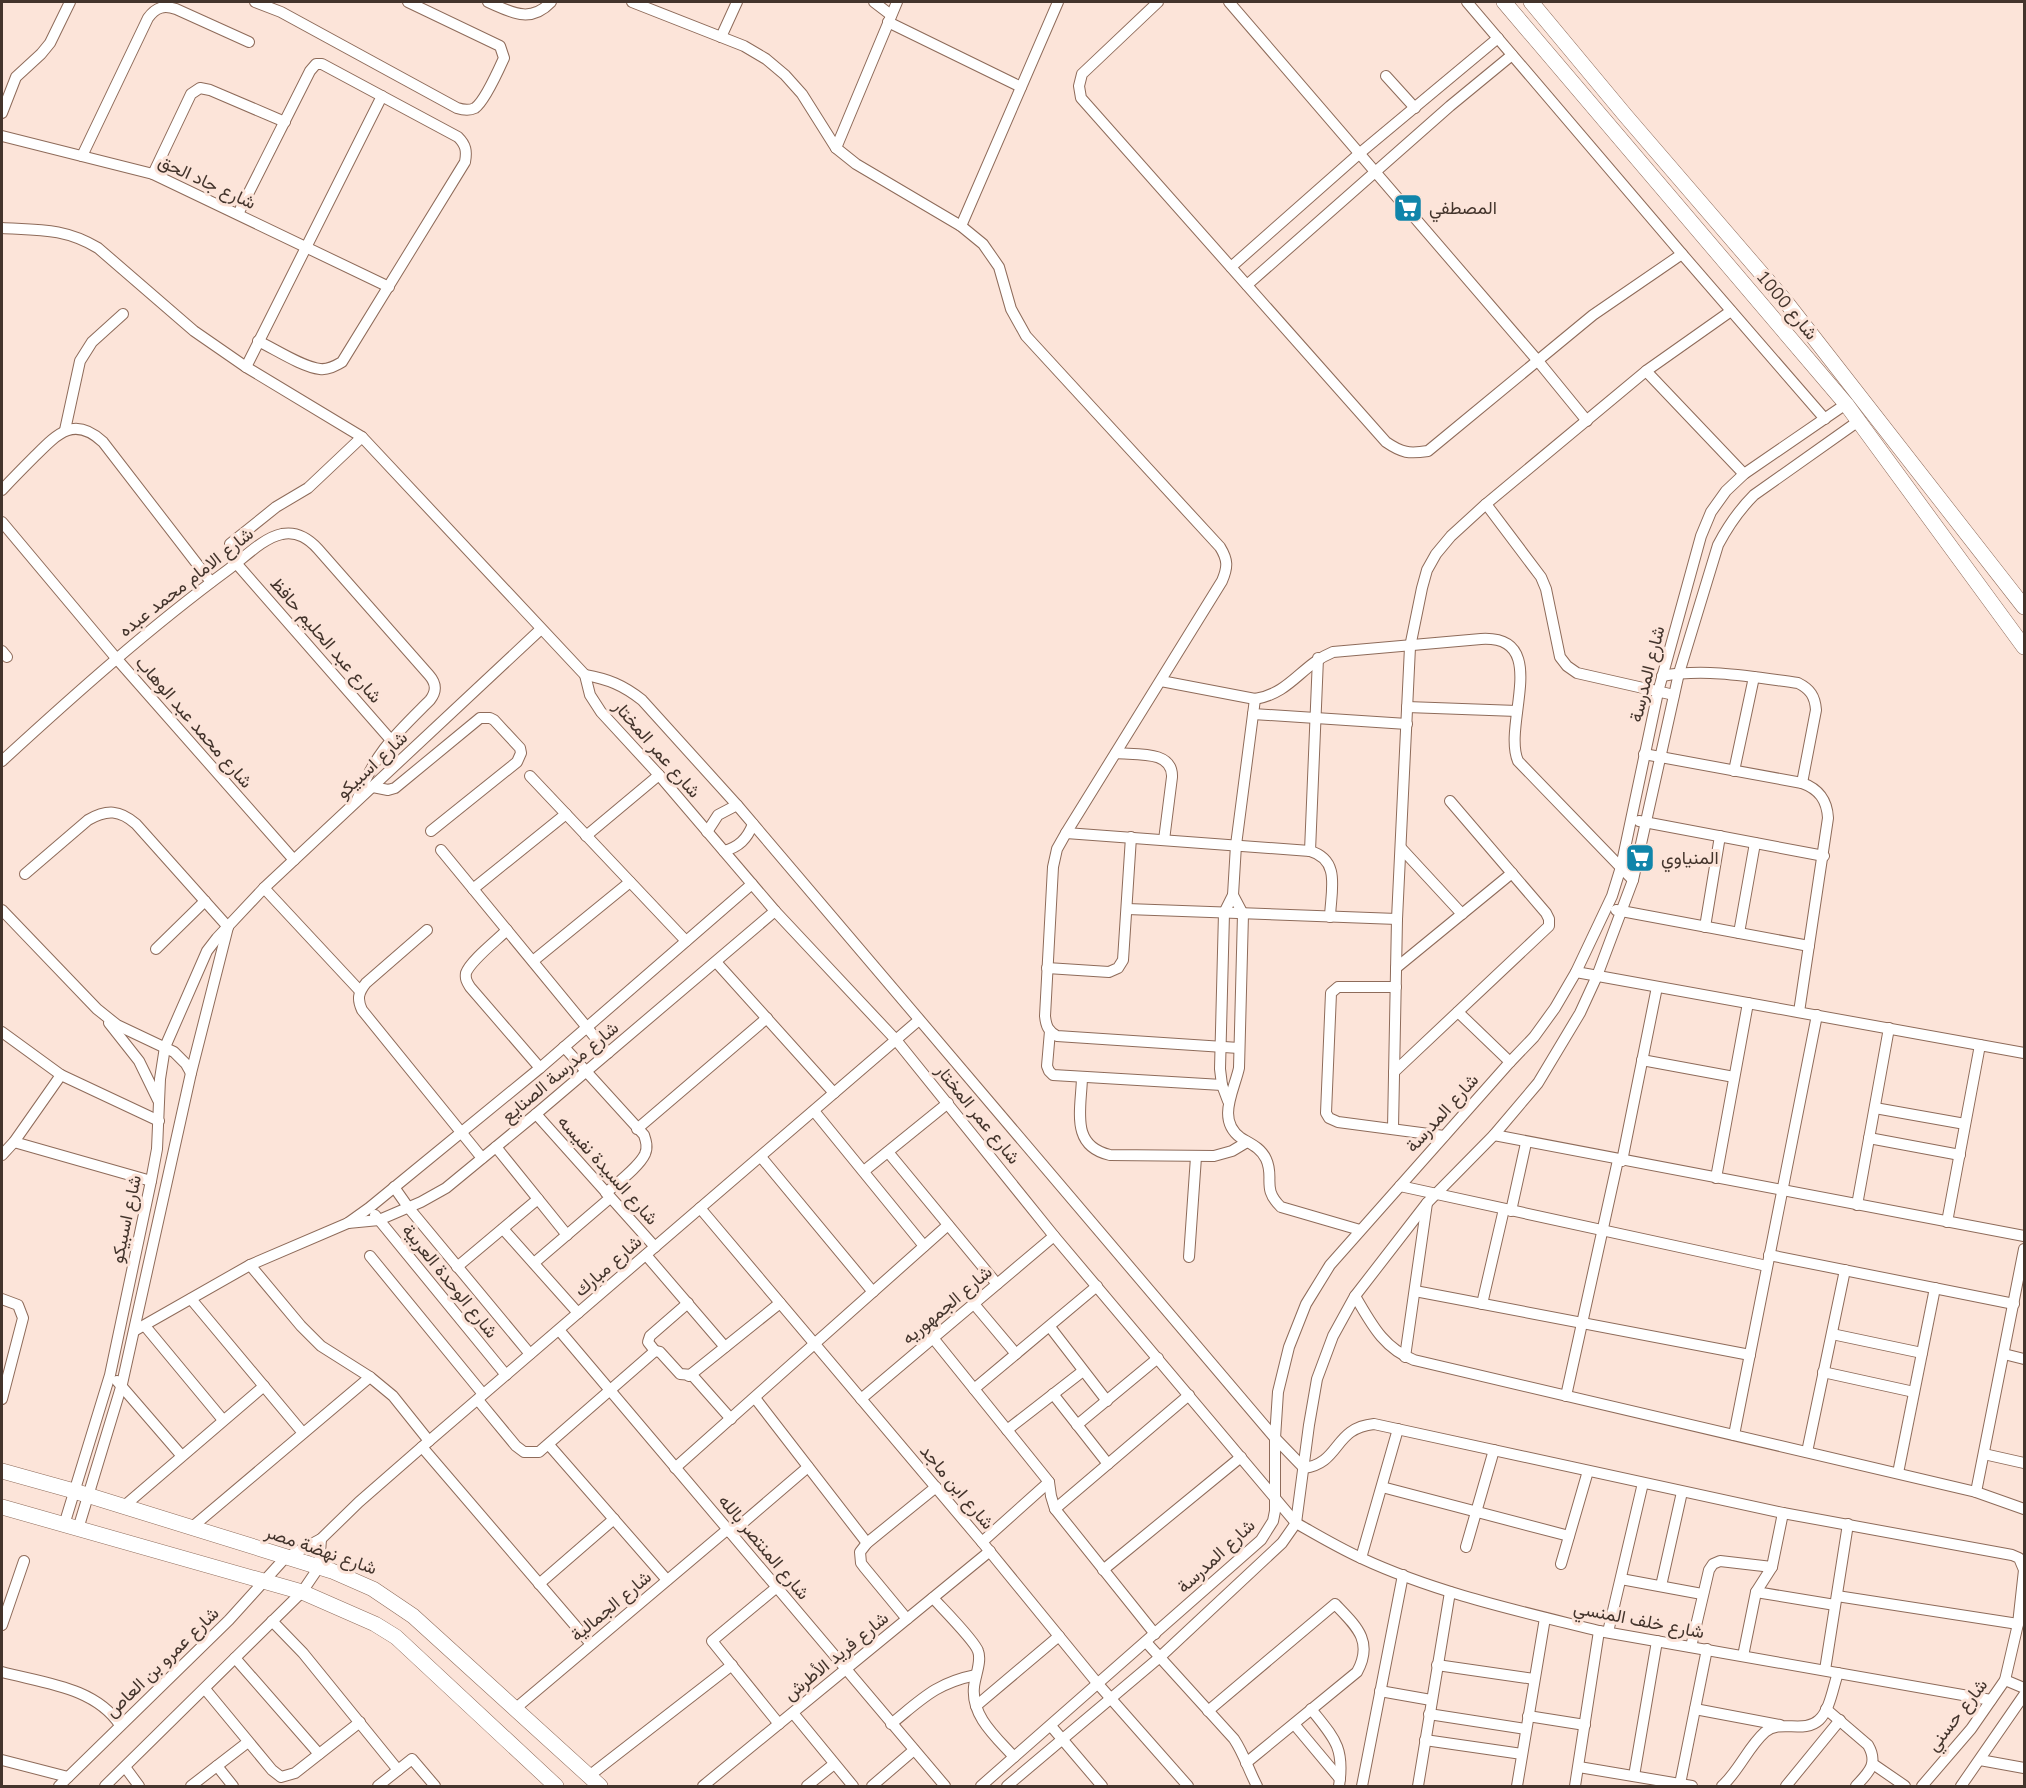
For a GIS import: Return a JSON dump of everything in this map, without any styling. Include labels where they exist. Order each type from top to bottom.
[{"type":"street","points":[[2,113],[16,77],[50,43],[70,2]]},
{"type":"street","points":[[255,2],[282,12],[457,108],[466,110],[475,108],[482,100],[504,58],[500,46],[408,2]]},
{"type":"street","points":[[488,2],[519,15],[532,14],[551,2]]},
{"type":"street","points":[[632,2],[648,4],[744,46],[766,59],[802,94],[836,148],[856,164],[961,226],[983,244],[999,267],[1011,309],[1026,336],[1220,547],[1226,558],[1227,570],[1222,581],[1057,849],[1053,867],[1045,1016],[1050,1031],[1057,1036],[1239,1048]]},
{"type":"street","points":[[721,37],[737,2]]},
{"type":"street","points":[[874,2],[890,19],[1021,87]]},
{"type":"street","points":[[836,148],[897,2]]},
{"type":"street","points":[[961,226],[1058,2]]},
{"type":"street","points":[[1158,2],[1082,74],[1079,86],[1081,98],[1386,441],[1398,450],[1413,453],[1428,450],[1593,315],[1682,254]]},
{"type":"street","points":[[1229,2],[1587,421]]},
{"type":"street","points":[[1467,2],[1825,419]]},
{"type":"street","name":"شارع 1000","points":[[1504,2],[1860,420],[2025,646]]},
{"type":"street","name":"شارع 1000","points":[[1531,2],[1793,310],[2025,608]]},
{"type":"street","points":[[82,156],[153,11],[168,6],[249,42]]},
{"type":"street","points":[[1231,267],[1360,153],[1498,38]]},
{"type":"street","points":[[1247,285],[1450,106],[1512,55]]},
{"type":"street","points":[[238,214],[310,71],[316,64],[322,64],[458,137],[467,153],[465,162],[342,362],[332,368],[310,367],[258,341]]},
{"type":"street","points":[[1386,76],[1415,108]]},
{"type":"street","points":[[153,174],[191,94],[200,88],[210,90],[285,122]]},
{"type":"street","points":[[1437,89],[1450,106]]},
{"type":"street","points":[[246,367],[382,96]]},
{"type":"street","name":"شارع جاد الحق","points":[[2,136],[153,174],[389,287]]},
{"type":"street","points":[[2,228],[64,233],[82,238],[98,248],[194,331],[246,367],[362,438],[585,675]]},
{"type":"street","points":[[1393,1128],[1397,919],[1410,647],[1427,570],[1436,554],[1451,536],[1486,504],[1647,371],[1731,311]]},
{"type":"street","points":[[65,430],[80,361],[92,342],[123,314]]},
{"type":"street","points":[[1647,371],[1744,474]]},
{"type":"street","name":"شارع المدرسة","points":[[984,1786],[1261,1540],[1273,1521],[1276,1500],[1275,1438],[1278,1392],[1289,1347],[1306,1305],[1330,1265],[1534,1037],[1555,1008],[1576,972],[1607,908],[1621,867],[1662,676],[1701,536],[1716,505],[1744,474],[1846,404]]},
{"type":"street","name":"شارع المدرسة","points":[[1007,1786],[1160,1657],[1282,1543],[1296,1523],[1317,1379],[1333,1336],[1355,1296],[1432,1198],[1494,1135],[1538,1083],[1565,1040],[1597,976],[1623,912],[1633,880],[1679,673],[1718,546],[1727,527],[1754,495],[1860,420]]},
{"type":"street","points":[[2,490],[53,437],[65,430],[79,428],[93,432],[211,582]]},
{"type":"street","points":[[230,544],[276,507],[308,488],[362,438]]},
{"type":"street","points":[[1486,504],[1541,577],[1546,590],[1560,657],[1567,666],[1577,673],[1674,695]]},
{"type":"street","name":"شارع محمد عبد الوهاب","points":[[2,522],[116,658],[294,860]]},
{"type":"street","name":"شارع الامام محمد عبده","points":[[2,761],[116,658],[211,582],[271,538],[284,533],[297,534],[309,539],[434,680],[434,694],[390,739],[376,759],[356,803]]},
{"type":"street","name":"شارع عبد الحليم حافظ","points":[[236,563],[390,739]]},
{"type":"street","name":"شارع اسبيكو","points":[[71,1527],[110,1375],[152,1181],[159,1121],[160,1079],[165,1047],[204,958],[217,938],[264,888],[541,629]]},
{"type":"street","points":[[1161,681],[1255,699],[1268,697],[1280,691],[1318,658],[1333,652],[1495,638],[1507,643],[1517,653],[1521,666],[1513,745],[1518,761],[1633,880]]},
{"type":"street","points":[[1310,850],[1318,658]]},
{"type":"street","points":[[1662,676],[1679,673],[1714,673],[1754,677],[1798,683],[1812,693],[1816,701],[1816,710],[1802,783]]},
{"type":"street","name":"شارع عمر المختار","points":[[1296,1523],[1054,1236],[896,1040],[774,911],[659,775],[601,712],[590,695],[585,675],[606,678],[625,687],[642,700],[737,805],[1275,1438],[1304,1468]]},
{"type":"street","points":[[1734,771],[1754,677]]},
{"type":"street","points":[[1228,1101],[1222,1085],[1220,1069],[1224,913],[1233,895],[1236,845],[1255,699]]},
{"type":"street","points":[[1407,707],[1517,711]]},
{"type":"street","points":[[1253,714],[1407,724]]},
{"type":"street","points":[[373,787],[388,790],[395,788],[476,720],[485,717],[494,720],[520,748],[520,758],[431,831]]},
{"type":"street","points":[[1116,753],[1157,757],[1169,763],[1172,777],[1164,840]]},
{"type":"street","points":[[1644,754],[1802,783],[1819,792],[1828,808],[1824,855],[1798,1012]]},
{"type":"street","points":[[586,836],[659,775]]},
{"type":"street","points":[[530,776],[686,941]]},
{"type":"street","points":[[1394,1072],[1549,926],[1546,913],[1450,801]]},
{"type":"street","points":[[707,832],[718,814],[737,805]]},
{"type":"street","points":[[25,874],[88,820],[100,813],[113,811],[126,815],[136,824],[228,927]]},
{"type":"street","points":[[473,889],[566,814]]},
{"type":"street","points":[[1630,819],[1824,855]]},
{"type":"street","points":[[724,851],[742,843],[753,824]]},
{"type":"street","points":[[1066,833],[1310,850],[1322,854],[1330,864],[1330,917]]},
{"type":"street","points":[[1705,927],[1720,836]]},
{"type":"street","points":[[1047,968],[1109,972],[1118,968],[1123,960],[1131,837]]},
{"type":"street","points":[[1739,933],[1755,843]]},
{"type":"street","points":[[1401,848],[1462,914]]},
{"type":"street","points":[[441,850],[608,1053]]},
{"type":"street","points":[[1396,968],[1512,873]]},
{"type":"street","points":[[533,961],[630,882]]},
{"type":"street","name":"شارع مدرسة الصنايع","points":[[140,1329],[250,1266],[348,1223],[369,1208],[540,1068],[752,884]]},
{"type":"street","points":[[264,888],[360,991]]},
{"type":"street","points":[[1233,895],[1243,914],[1239,1068],[1228,1101],[1227,1114],[1231,1126],[1238,1136],[1256,1147],[1267,1161],[1269,1192],[1281,1207],[1360,1230]]},
{"type":"street","points":[[156,948],[205,901]]},
{"type":"street","points":[[1607,908],[1809,946]]},
{"type":"street","points":[[1127,909],[1397,919]]},
{"type":"street","points":[[2,910],[97,1009],[127,1044],[139,1061],[159,1103]]},
{"type":"street","name":"شارع مدرسة الصنايع","points":[[348,1223],[379,1220],[446,1188],[774,911]]},
{"type":"street","name":"شارع اسبيكو","points":[[81,1494],[140,1329],[191,1073],[228,927]]},
{"type":"street","points":[[427,930],[360,991],[358,1001],[362,1010],[482,1158]]},
{"type":"street","points":[[507,930],[472,964],[467,971],[466,980],[540,1068]]},
{"type":"street","points":[[716,962],[834,1093]]},
{"type":"street","points":[[1576,972],[2025,1053]]},
{"type":"street","points":[[1396,987],[1338,987],[1330,993],[1325,1108],[1329,1118],[1333,1121],[1444,1136]]},
{"type":"street","points":[[1566,1396],[1657,987]]},
{"type":"street","points":[[1716,1178],[1748,1003]]},
{"type":"street","points":[[97,1009],[117,1025],[165,1047],[182,1058],[191,1073]]},
{"type":"street","points":[[1458,1012],[1510,1062]]},
{"type":"street","points":[[1734,1435],[1818,1015]]},
{"type":"street","points":[[637,1129],[767,1018]]},
{"type":"street","name":"شارع مبارك","points":[[285,1557],[321,1539],[425,1444],[919,1020]]},
{"type":"street","points":[[1857,1204],[1889,1028]]},
{"type":"street","points":[[1050,1031],[1047,1059],[1049,1071],[1059,1077],[1222,1085]]},
{"type":"street","points":[[2,1032],[61,1075],[159,1121]]},
{"type":"street","points":[[1947,1222],[1980,1045]]},
{"type":"street","points":[[534,1263],[608,1195],[646,1153],[647,1144],[644,1135],[564,1047]]},
{"type":"street","points":[[1642,1060],[1734,1077]]},
{"type":"street","points":[[2,1155],[14,1142],[61,1075]]},
{"type":"street","points":[[1082,1078],[1081,1133],[1087,1144],[1097,1152],[1110,1155],[1196,1157],[1223,1153],[1247,1142]]},
{"type":"street","points":[[864,1171],[948,1103]]},
{"type":"street","points":[[1875,1108],[1965,1124]]},
{"type":"street","points":[[814,1111],[924,1246]]},
{"type":"street","name":"شارع السيدة نفيسه","points":[[536,1114],[608,1195],[688,1303],[725,1347]]},
{"type":"street","points":[[1494,1135],[1526,1143],[2025,1236]]},
{"type":"street","points":[[1869,1138],[1960,1155]]},
{"type":"street","points":[[14,1142],[152,1181]]},
{"type":"street","points":[[1482,1304],[1526,1143]]},
{"type":"street","points":[[496,1147],[567,1235]]},
{"type":"street","points":[[888,1152],[997,1284]]},
{"type":"street","points":[[760,1156],[873,1292]]},
{"type":"street","points":[[1189,1257],[1196,1157]]},
{"type":"street","points":[[1400,1186],[1432,1198],[1508,1210],[1768,1261],[1845,1270],[2014,1304]]},
{"type":"street","name":"شارع الوحدة العربية","points":[[394,1188],[530,1354]]},
{"type":"street","points":[[1405,1357],[1432,1198]]},
{"type":"street","points":[[457,1267],[538,1199]]},
{"type":"street","name":"شارع الوحدة العربية","points":[[369,1208],[506,1375]]},
{"type":"street","name":"شارع ابن ماجد","points":[[700,1208],[990,1551],[1098,1684],[1188,1786]]},
{"type":"street","points":[[675,1468],[948,1225]]},
{"type":"street","points":[[503,1228],[578,1313]]},
{"type":"street","name":"شارع الجمهوريه","points":[[861,1399],[1054,1236]]},
{"type":"street","points":[[1976,1492],[2014,1304],[2021,1283],[2025,1249]]},
{"type":"street","points":[[370,1256],[516,1446],[524,1452],[539,1452],[549,1445],[656,1351]]},
{"type":"street","points":[[250,1266],[300,1326],[321,1346],[370,1377],[393,1396],[425,1444],[591,1644]]},
{"type":"street","points":[[1807,1452],[1845,1270]]},
{"type":"street","points":[[974,1389],[1097,1286]]},
{"type":"street","points":[[1898,1473],[1935,1288]]},
{"type":"street","points":[[1415,1291],[1750,1355]]},
{"type":"street","points":[[1355,1296],[1381,1338],[1405,1357],[1976,1492],[2025,1509]]},
{"type":"street","points":[[2,1299],[18,1305],[23,1318],[2,1399]]},
{"type":"street","points":[[191,1299],[303,1433]]},
{"type":"street","points":[[688,1303],[650,1336],[648,1342],[680,1374],[692,1375],[731,1419]]},
{"type":"street","points":[[689,1376],[780,1303]]},
{"type":"street","points":[[974,1304],[1016,1354]]},
{"type":"street","points":[[1050,1327],[1107,1401]]},
{"type":"street","points":[[140,1329],[223,1420]]},
{"type":"street","name":"شارع المنتصر بالله","points":[[558,1330],[945,1786]]},
{"type":"street","points":[[1832,1334],[1922,1353]]},
{"type":"street","points":[[933,1338],[1049,1482],[1055,1509],[1155,1634]]},
{"type":"street","points":[[2004,1354],[2025,1359]]},
{"type":"street","points":[[1077,1425],[1158,1358]]},
{"type":"street","points":[[1007,1430],[1083,1371]]},
{"type":"street","points":[[1823,1372],[1914,1392]]},
{"type":"street","points":[[110,1375],[122,1384],[181,1455]]},
{"type":"street","points":[[191,1528],[370,1377]]},
{"type":"street","points":[[123,1507],[264,1386]]},
{"type":"street","points":[[1053,1394],[1108,1464]]},
{"type":"street","points":[[1055,1509],[1189,1395]]},
{"type":"street","points":[[755,1398],[867,1543]]},
{"type":"street","points":[[1304,1468],[1323,1463],[1352,1430],[1362,1425],[1374,1424],[1783,1513],[2012,1555],[2019,1558],[2024,1570],[2018,1624],[2005,1680]]},
{"type":"street","points":[[1361,1558],[1398,1429]]},
{"type":"street","points":[[549,1445],[667,1581]]},
{"type":"street","points":[[1466,1547],[1494,1450]]},
{"type":"street","points":[[1984,1454],[2025,1462]]},
{"type":"street","points":[[1103,1570],[1241,1457]]},
{"type":"street","name":"شارع الجمالية","points":[[516,1708],[667,1581],[808,1467]]},
{"type":"street","name":"شارع نهضة مصر","points":[[2,1471],[319,1567],[360,1582],[399,1605],[516,1708],[594,1781]]},
{"type":"street","points":[[1561,1564],[1588,1471]]},
{"type":"street","points":[[982,1542],[1049,1482]]},
{"type":"street","points":[[1575,1786],[1604,1632],[1621,1579],[1643,1484]]},
{"type":"street","points":[[907,1619],[861,1563],[860,1552],[867,1543],[936,1487]]},
{"type":"street","points":[[1382,1487],[1569,1536]]},
{"type":"street","points":[[1661,1586],[1683,1492]]},
{"type":"street","points":[[2,1507],[302,1592],[375,1624],[396,1637],[556,1786]]},
{"type":"street","points":[[1743,1656],[1756,1592],[1773,1567],[1783,1513]]},
{"type":"street","points":[[540,1584],[614,1519]]},
{"type":"street","name":"شارع خلف المنسي","points":[[1296,1523],[1361,1558],[1403,1575],[1450,1592],[1545,1618],[1604,1632],[1992,1700]]},
{"type":"street","points":[[1825,1671],[1848,1524]]},
{"type":"street","points":[[105,1786],[302,1592],[319,1567],[321,1539]]},
{"type":"street","name":"شارع فريد الأطرش","points":[[703,1786],[990,1551]]},
{"type":"street","name":"شارع عمرو بن العاص","points":[[59,1786],[229,1620],[285,1557]]},
{"type":"street","points":[[2,1625],[4,1607],[24,1561]]},
{"type":"street","points":[[1691,1647],[1708,1570],[1713,1564],[1720,1561],[1773,1567]]},
{"type":"street","points":[[1365,1786],[1380,1691],[1403,1575]]},
{"type":"street","points":[[1621,1579],[1702,1594]]},
{"type":"street","points":[[777,1587],[712,1641],[779,1724]]},
{"type":"street","points":[[1418,1786],[1450,1592]]},
{"type":"street","points":[[1756,1592],[2018,1624]]},
{"type":"street","points":[[933,1598],[977,1648],[978,1663],[974,1690],[976,1706],[986,1726],[1014,1757]]},
{"type":"street","points":[[1208,1711],[1335,1604],[1356,1627],[1362,1637],[1364,1649],[1357,1672],[1246,1763]]},
{"type":"street","points":[[1517,1786],[1545,1618]]},
{"type":"street","points":[[272,1621],[303,1653],[399,1770]]},
{"type":"street","points":[[976,1706],[1059,1636]]},
{"type":"street","points":[[1634,1776],[1657,1641]]},
{"type":"street","points":[[1146,1642],[1234,1739],[1241,1749],[1257,1786]]},
{"type":"street","points":[[1579,1767],[1686,1786],[1695,1709],[1707,1649]]},
{"type":"street","points":[[236,1658],[319,1754]]},
{"type":"street","points":[[594,1781],[732,1665]]},
{"type":"street","points":[[1437,1665],[1534,1680]]},
{"type":"street","points":[[2,1672],[68,1689],[91,1698],[112,1713],[120,1725]]},
{"type":"street","points":[[1695,1709],[1780,1725],[1811,1724],[1819,1720],[1826,1708],[1838,1673]]},
{"type":"street","points":[[891,1724],[935,1688],[955,1679],[976,1675]]},
{"type":"street","name":"شارع حسني","points":[[1922,1786],[1971,1729],[2005,1680],[2025,1688]]},
{"type":"street","points":[[205,1689],[276,1775],[281,1777],[290,1775],[360,1722]]},
{"type":"street","points":[[1380,1691],[1431,1700]]},
{"type":"street","points":[[1961,1786],[2025,1695]]},
{"type":"street","points":[[1826,1708],[1871,1750],[1873,1764],[1871,1770],[1856,1786]]},
{"type":"street","points":[[1311,1709],[1336,1742],[1340,1767],[1339,1783]]},
{"type":"street","points":[[793,1713],[853,1786]]},
{"type":"street","points":[[1429,1714],[1526,1729]]},
{"type":"street","points":[[1528,1716],[1585,1725]]},
{"type":"street","points":[[1786,1786],[1840,1720]]},
{"type":"street","points":[[1294,1724],[1339,1783]]},
{"type":"street","points":[[1722,1786],[1766,1731],[1780,1725]]},
{"type":"street","points":[[1051,1726],[1102,1786]]},
{"type":"street","points":[[1425,1740],[1522,1754]]},
{"type":"street","points":[[191,1786],[248,1742]]},
{"type":"street","points":[[872,1786],[914,1750]]},
{"type":"street","points":[[378,1786],[412,1759],[435,1786]]},
{"type":"street","points":[[2,1760],[68,1777]]},
{"type":"street","points":[[1980,1760],[2025,1768]]},
{"type":"street","points":[[807,1786],[834,1764]]},
{"type":"street","points":[[1873,1764],[1905,1786]]},
{"type":"street","points":[[217,1766],[233,1786]]},
{"type":"street","points":[[124,1767],[139,1786]]},
{"type":"street","points":[[997,1773],[1007,1786]]},
{"type":"street","points":[[715,1777],[723,1786]]},
{"type":"place","name":"المصطفي","points":[[1408,208]]},
{"type":"place","name":"المنياوي","points":[[1640,858]]}]
